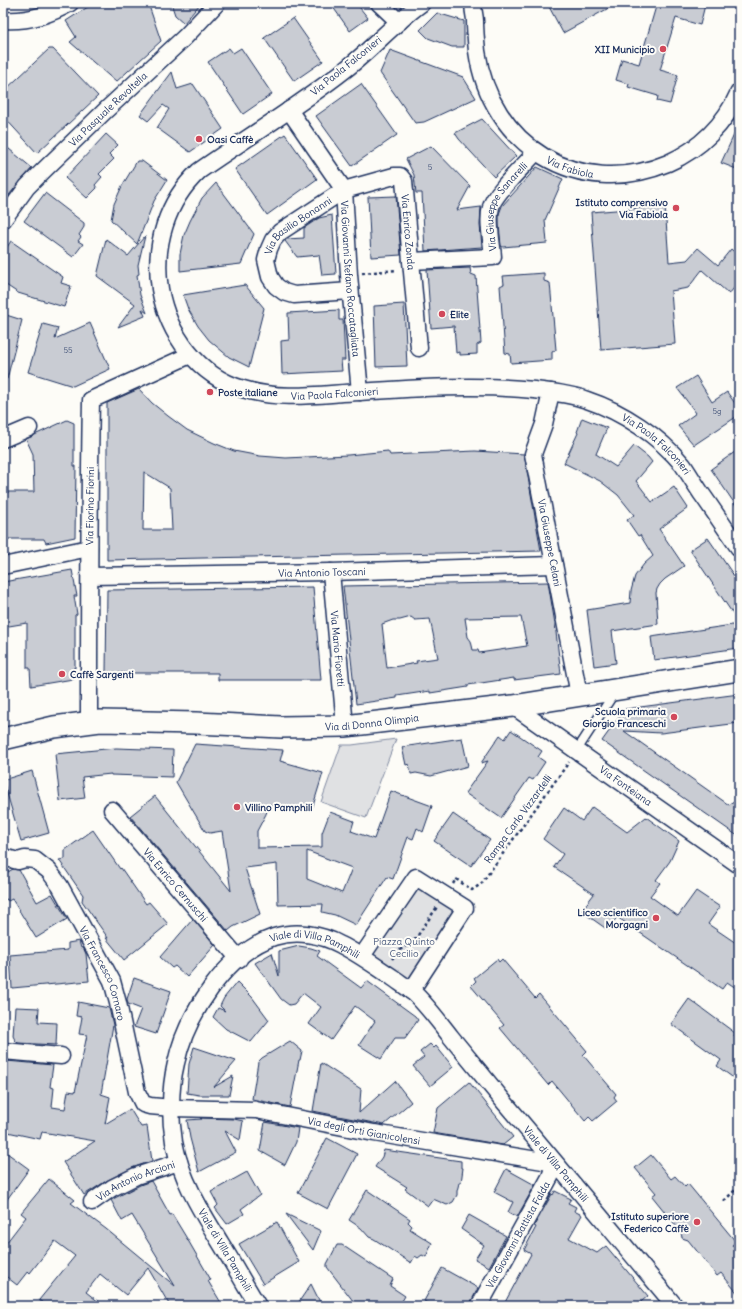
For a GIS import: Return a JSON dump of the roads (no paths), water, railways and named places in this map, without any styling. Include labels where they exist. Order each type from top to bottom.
[{"type":"street","points":[[3,20],[31,19],[52,12],[70,3]]},
{"type":"street","name":"Via Pasquale Revoltella","points":[[3,220],[27,187],[106,110],[185,37],[216,3]]},
{"type":"street","points":[[379,3],[398,22]]},
{"type":"street","name":"Via Paola Falconieri","points":[[422,3],[398,22],[367,52],[331,81],[199,171],[180,193],[163,229],[159,253],[159,275],[162,298],[168,318],[176,335],[190,355],[207,370],[230,384],[255,392],[283,396],[296,396],[479,387],[510,388],[574,396],[602,406],[629,420],[650,434],[670,452],[683,466],[739,548]]},
{"type":"street","name":"Via Fabiola","points":[[469,4],[479,64],[489,94],[507,124],[522,140],[536,152],[563,166],[592,174],[619,174],[648,170],[681,157],[702,143],[711,134],[727,114],[739,92]]},
{"type":"street","name":"Via Giovanni Stefano Roccatagliata","points":[[289,110],[344,190],[350,291],[360,392]]},
{"type":"street","name":"Via Giuseppe Sanarelli","points":[[411,265],[493,257],[490,212],[491,205],[498,193],[536,152]]},
{"type":"street","name":"Via Enrico Zonda","points":[[344,190],[394,176],[400,176],[404,181],[420,348]]},
{"type":"street","name":"Via Basilio Bonanni","points":[[344,190],[280,232],[270,245],[266,260],[270,277],[276,286],[284,292],[294,295],[350,291]]},
{"type":"street","name":"Via Fiorino Fiorini","points":[[89,722],[91,400],[190,355]]},
{"type":"street","name":"Via Giuseppe Celani","points":[[551,392],[544,424],[533,454],[579,695]]},
{"type":"street","points":[[3,439],[29,428]]},
{"type":"street","points":[[3,566],[89,548]]},
{"type":"street","name":"Via Antonio Toscani","points":[[90,576],[331,572],[554,565]]},
{"type":"street","name":"Via Mario Fioretti","points":[[331,572],[345,726]]},
{"type":"street","name":"Via di Donna Olimpia","points":[[3,739],[54,727],[89,722],[110,721],[281,727],[345,726],[513,706],[739,670]]},
{"type":"street","name":"Via Fonteiana","points":[[513,706],[573,756],[739,865]]},
{"type":"street","name":"Via Enrico Cernuschi","points":[[112,810],[239,958]]},
{"type":"street","name":"Via Francesco Cornaro","points":[[3,857],[18,861],[25,859],[35,860],[48,871],[60,886],[112,981],[139,1098],[142,1103],[147,1106],[172,1108]]},
{"type":"street","points":[[362,956],[416,877],[465,908],[411,991]]},
{"type":"street","name":"Viale di Villa Pamphili","points":[[258,1306],[199,1207],[179,1162],[174,1140],[172,1108],[174,1072],[178,1052],[185,1032],[216,981],[248,950],[263,941],[278,936],[293,934],[319,936],[338,943],[362,956],[411,991],[431,1012],[675,1306]]},
{"type":"street","points":[[3,1051],[61,1056]]},
{"type":"street","name":"Via degli Orti Gianicolensi","points":[[172,1108],[256,1110],[374,1133],[555,1163]]},
{"type":"street","name":"Via Antonio Arcioni","points":[[92,1202],[112,1188],[136,1176],[179,1162]]},
{"type":"street","name":"Via Giovanni Battista Falda","points":[[479,1306],[550,1177],[555,1163]]},
{"type":"lane","points":[[573,756],[617,689]]},
{"type":"place","name":"XII Municipio","points":[[663,49]]},
{"type":"place","name":"Oasi Caffè","points":[[199,139]]},
{"type":"place","name":"Istituto comprensivo Via Fabiola","points":[[676,208]]},
{"type":"place","name":"Elite","points":[[442,314]]},
{"type":"place","name":"Poste italiane","points":[[210,392]]},
{"type":"place","name":"Caffè Sargenti","points":[[62,674]]},
{"type":"place","name":"Scuola primaria Giorgio Franceschi","points":[[674,717]]},
{"type":"place","name":"Villino Pamphili","points":[[237,807]]},
{"type":"place","name":"Liceo scientifico Morgagni","points":[[656,918]]},
{"type":"place","name":"Istituto superiore Federico Caffè","points":[[697,1222]]},
{"type":"park label","name":"Piazza Quinto Cecilio","points":[[404,946]]}]
